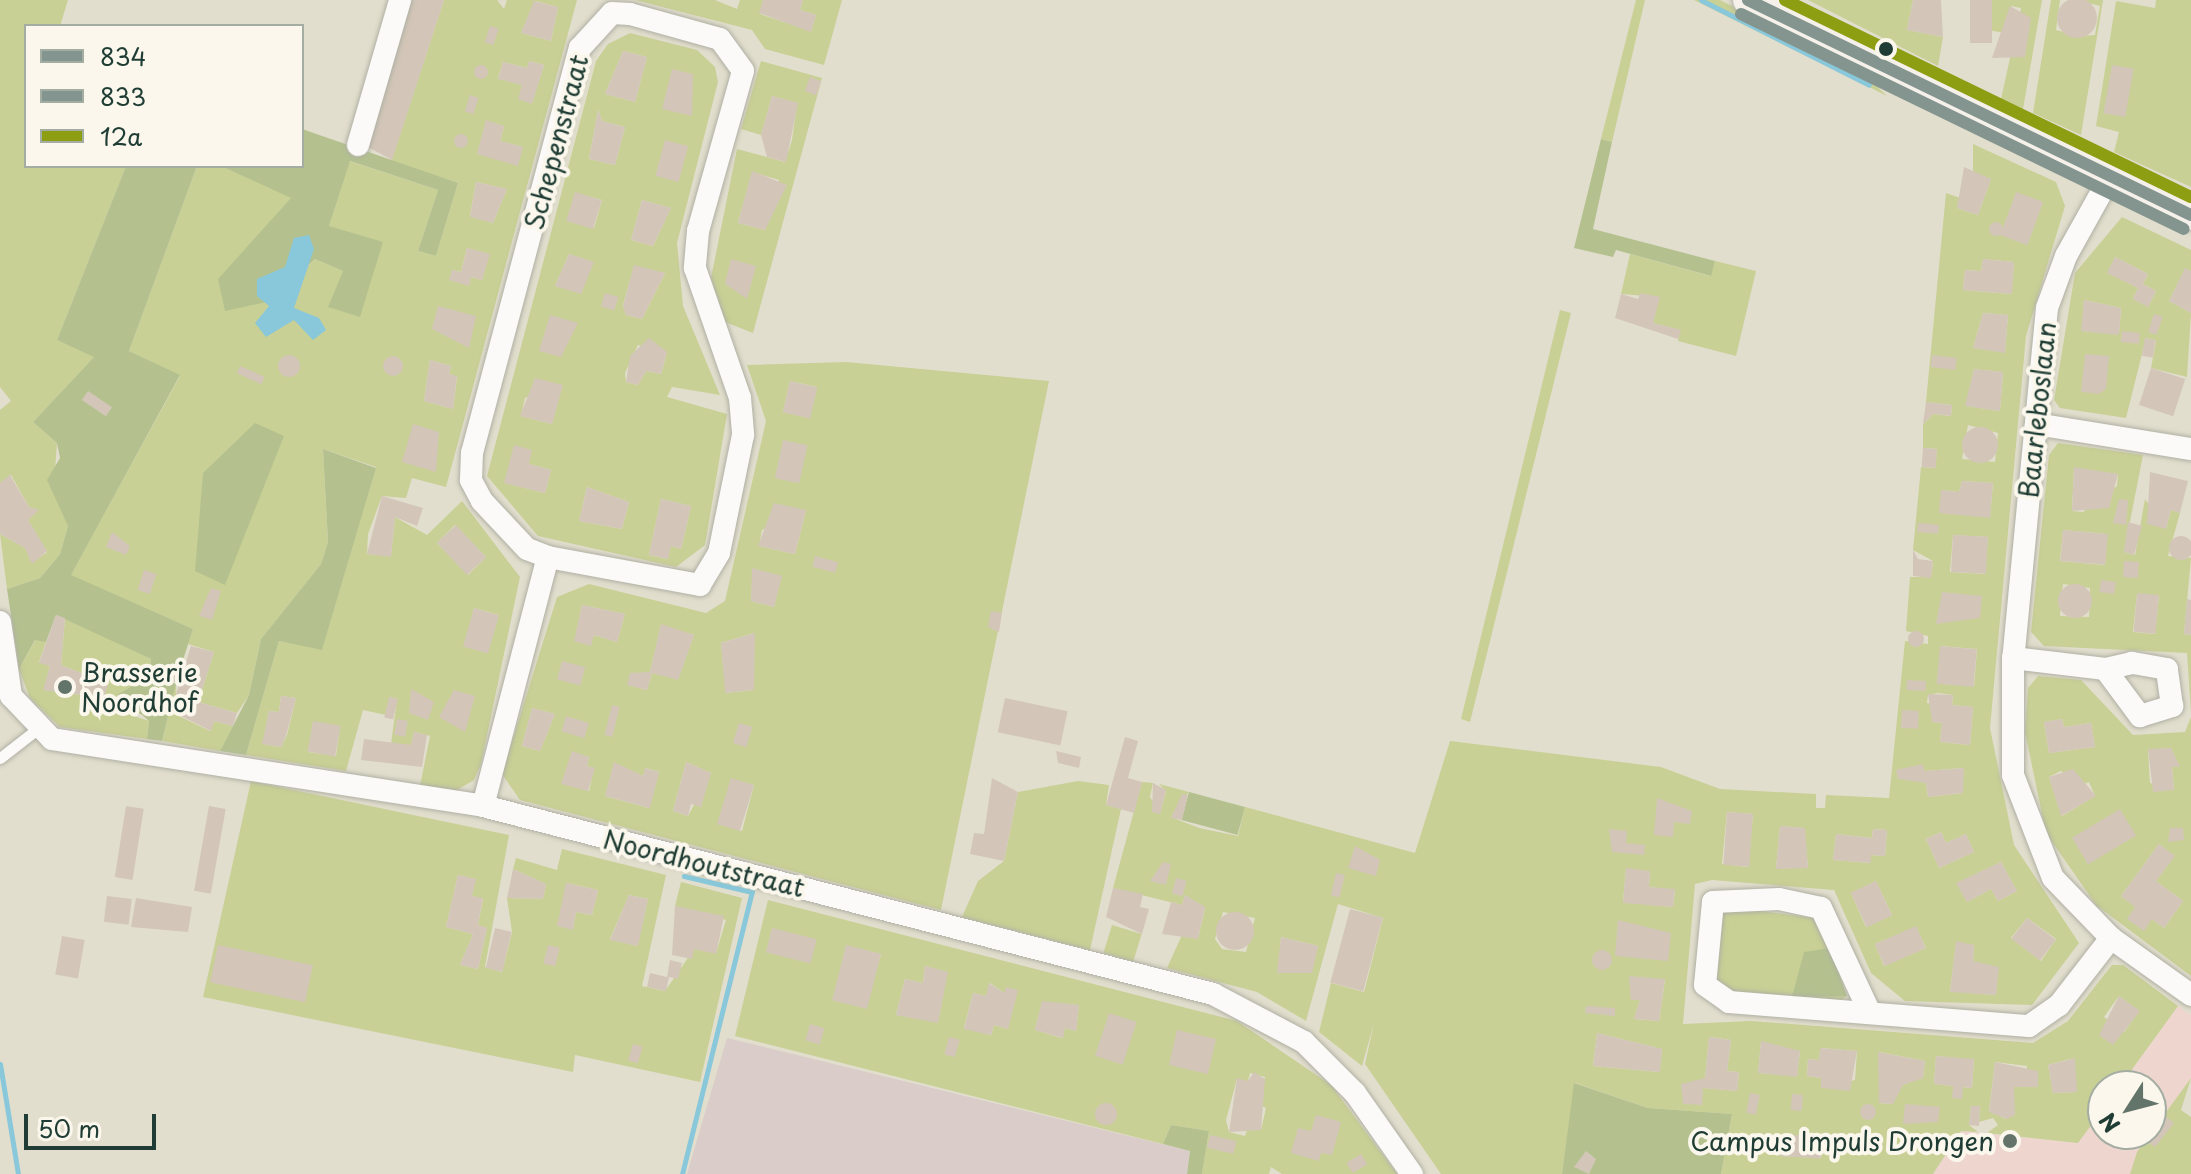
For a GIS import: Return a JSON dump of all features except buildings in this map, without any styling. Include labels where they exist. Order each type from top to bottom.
[{"type":"main road","points":[[1748,0],[2191,215]]},
{"type":"street","points":[[358,145],[400,0]]},
{"type":"street","name":"Schepenstraat","points":[[612,13],[630,14],[720,39],[743,71],[698,231],[695,268],[740,398],[743,435],[719,553],[700,585],[548,557],[527,549],[482,501],[471,480],[472,453],[580,48],[612,13]]},
{"type":"street","name":"Baarleboslaan","points":[[2110,177],[2066,256],[2047,308],[2013,658],[2009,730],[2022,814],[2053,878],[2111,938],[2191,995]]},
{"type":"street","points":[[2036,424],[2191,449]]},
{"type":"street","points":[[483,806],[548,557]]},
{"type":"street","points":[[0,622],[11,696],[36,730]]},
{"type":"street","points":[[2013,658],[2105,669]]},
{"type":"street","name":"Noordhoutstraat","points":[[36,730],[73,745],[483,806],[1213,994],[1304,1042],[1355,1093],[1412,1174]]},
{"type":"street","points":[[1870,1013],[1821,908],[1779,899],[1713,902],[1705,985],[1712,997],[1870,1013],[2029,1026],[2059,1005],[2111,938]]},
{"type":"lane","points":[[0,758],[36,730]]},
{"type":"shaded area","points":[[2178,1006],[2191,1015],[2191,1078],[2167,1111],[2167,1070],[2132,1070]]},
{"type":"shaded area","points":[[727,1038],[1190,1151],[1187,1174],[687,1174]]},
{"type":"shaded area","name":"Campus Impuls Drongen","points":[[1962,1131],[2078,1143],[2087,1131],[2087,1150],[2142,1150],[2130,1174],[1933,1174]]},
{"type":"green space","points":[[0,0],[68,0],[61,24],[24,24],[24,168],[125,168],[57,340],[95,356],[33,422],[57,443],[55,471],[68,526],[60,554],[40,578],[7,589],[0,534],[25,548],[32,563],[47,552],[28,520],[38,510],[29,507],[11,475],[0,483],[0,410],[11,401],[0,387]]},
{"type":"green space","points":[[444,0],[497,0],[504,9],[507,0],[577,0],[446,487],[412,478],[406,498],[382,496],[368,534],[367,554],[391,556],[395,517],[427,535],[462,501],[520,577],[481,764],[474,780],[452,793],[420,786],[430,736],[414,732],[411,745],[391,744],[397,699],[390,697],[386,715],[363,710],[346,771],[246,755],[279,641],[322,649],[376,467],[323,449],[328,542],[321,564],[261,639],[249,695],[237,713],[198,702],[214,652],[188,644],[193,629],[70,576],[180,376],[129,351],[196,168],[226,168],[292,197],[262,236],[296,279],[315,259],[343,271],[360,317],[329,226],[349,161],[438,190],[418,251],[436,256],[458,183],[391,162]],"holes":[[[535,1],[558,7],[551,41],[521,33]],[[529,61],[544,65],[532,103],[519,99],[522,85],[498,78],[503,62],[527,68]],[[486,121],[504,126],[500,141],[523,147],[477,154]],[[476,182],[507,189],[493,223],[470,216]],[[467,248],[489,254],[482,280],[471,277],[469,285],[450,280],[452,270],[461,272]],[[430,360],[451,366],[449,374],[457,377],[453,409],[424,401]],[[455,525],[486,557],[468,575],[437,543]],[[474,608],[499,615],[487,653],[464,646]],[[281,696],[296,698],[281,747],[263,744],[269,711],[279,712]],[[313,722],[340,726],[336,756],[308,752]]]},
{"type":"green space","points":[[635,0],[715,0],[737,9],[740,0],[763,0],[760,14],[811,31],[816,15],[800,10],[803,0],[842,0],[824,65],[765,49],[752,30]]},
{"type":"green space","points":[[1636,0],[1645,0],[1612,142],[1601,139]]},
{"type":"green space","points":[[1694,0],[1720,0],[1861,71],[1887,96]]},
{"type":"green space","points":[[1808,0],[1913,0],[1907,30],[1943,37],[1938,66]]},
{"type":"green space","points":[[1992,0],[2042,0],[2023,109],[2001,99],[2021,8],[2011,6],[2006,33],[1987,30]]},
{"type":"green space","points":[[2051,0],[2060,0],[2056,30],[2080,36],[2095,35],[2100,6],[2077,0],[2103,0],[2081,135],[2033,113]]},
{"type":"green space","points":[[2156,0],[2191,0],[2191,187],[2114,152],[2119,132],[2096,126],[2116,1],[2155,8]]},
{"type":"green space","points":[[630,33],[697,50],[715,67],[718,82],[677,243],[683,306],[720,395],[672,387],[667,397],[727,414],[705,545],[676,567],[538,536],[487,476],[596,61],[608,44]],"holes":[[[623,51],[647,57],[635,102],[605,94]],[[598,110],[602,121],[625,127],[615,165],[589,159]],[[575,193],[602,200],[594,228],[567,221]],[[642,200],[671,208],[653,246],[631,240]],[[569,254],[593,262],[581,293],[555,286]],[[634,266],[665,273],[642,319],[626,315],[623,305]],[[638,345],[667,352],[661,374],[646,371],[638,385],[626,382],[625,373]],[[562,385],[552,424],[521,416],[525,398]],[[529,464],[551,470],[545,493],[505,483]],[[587,487],[629,502],[622,529],[579,521]],[[661,499],[691,506],[681,549],[671,546],[667,559],[649,555]]]},
{"type":"green space","points":[[761,61],[822,78],[753,333],[725,322],[711,278],[737,149],[785,162],[792,140],[797,103],[772,96],[761,135],[741,129]],"holes":[[[752,172],[779,180],[765,230],[738,223]]]},
{"type":"green space","points":[[304,130],[458,183],[436,256],[418,251],[438,190],[350,161],[329,226],[383,242],[360,317],[328,307],[343,271],[315,259],[271,301],[225,311],[218,279],[291,198],[225,168],[304,168]]},
{"type":"green space","points":[[1601,139],[1612,142],[1593,229],[1715,261],[1711,276],[1616,250],[1613,257],[1574,248]]},
{"type":"green space","points":[[1973,144],[2056,182],[2065,206],[2026,336],[1990,728],[2014,845],[2079,943],[2032,1005],[1905,1001],[1871,973],[1834,890],[1712,880],[1695,884],[1683,1024],[1751,1021],[2033,1043],[2068,1021],[2112,965],[2123,965],[2178,1006],[2132,1070],[2087,1070],[2087,1131],[2078,1143],[1987,1133],[1998,1125],[1993,1118],[1979,1122],[1980,1107],[1971,1106],[1969,1125],[1978,1132],[1961,1131],[1933,1174],[1721,1174],[1732,1114],[1648,1108],[1575,1083],[1562,1174],[1441,1174],[1365,1064],[1374,1023],[1362,1066],[1319,1032],[1331,983],[1364,992],[1383,918],[1338,904],[1306,1021],[1257,992],[1167,968],[1182,935],[1198,939],[1205,908],[1185,895],[1182,905],[1113,888],[1142,782],[1153,783],[1150,797],[1160,813],[1166,791],[1159,784],[1189,792],[1171,817],[1199,828],[1238,836],[1245,807],[1415,853],[1450,741],[1661,767],[1720,789],[1816,794],[1816,808],[1825,808],[1826,795],[1889,798],[1905,641],[1928,644],[1928,636],[1906,631],[1910,577],[1931,577],[1933,561],[1913,550],[1921,467],[1935,468],[1937,449],[1923,448],[1923,424],[1933,414],[1951,416],[1952,405],[1926,402],[1946,193],[1960,198],[1957,208],[1978,215],[1991,179],[1973,173]],"holes":[[[1983,259],[2014,262],[2011,294],[1963,290],[1965,270],[1981,271]],[[1983,313],[2008,315],[2005,352],[1973,348]],[[1974,369],[2003,372],[2000,411],[1966,406]],[[1968,425],[1998,433],[1995,462],[1962,459]],[[1962,481],[1993,483],[1990,517],[1941,490],[1959,492]],[[1953,535],[1988,537],[1985,574],[1950,572]],[[1940,646],[1977,649],[1974,686],[1942,684]],[[1938,693],[1953,695],[1952,705],[1973,707],[1970,745],[1940,742],[1942,723],[1932,722],[1933,704],[1927,703],[1928,695]],[[1922,765],[1924,771],[1963,768],[1963,793],[1928,797],[1926,783],[1898,778],[1897,770]],[[1727,812],[1753,814],[1748,867],[1722,864]],[[1780,826],[1804,828],[1808,867],[1776,869]],[[1873,829],[1887,830],[1885,856],[1871,855],[1870,863],[1833,860],[1836,834],[1872,838]],[[1941,832],[1946,843],[1966,834],[1974,852],[1939,868],[1926,839]],[[2001,862],[2017,891],[1998,901],[1991,889],[1967,902],[1957,883]],[[1626,869],[1650,871],[1649,887],[1675,890],[1673,907],[1623,902]],[[1876,881],[1892,915],[1866,927],[1851,893]],[[1223,912],[1255,918],[1246,952],[1222,949],[1215,939]],[[2027,918],[2056,939],[2041,961],[2011,938]],[[1916,927],[1926,948],[1884,966],[1875,944]],[[1281,937],[1318,946],[1311,973],[1278,973]],[[1956,944],[1974,945],[1973,961],[1998,968],[1996,995],[1950,991]],[[1630,977],[1665,980],[1659,1021],[1634,1019],[1640,1000],[1631,1000]],[[2119,996],[2139,1011],[2124,1032],[2104,1017]],[[1597,1033],[1662,1049],[1659,1072],[1593,1066]],[[1709,1037],[1731,1040],[1727,1071],[1739,1072],[1737,1091],[1704,1088]],[[1761,1042],[1800,1051],[1797,1076],[1758,1073]],[[1821,1048],[1857,1051],[1855,1080],[1821,1088],[1821,1078],[1807,1076],[1808,1059],[1819,1060]],[[1879,1052],[1925,1061],[1923,1077],[1903,1085],[1892,1104],[1879,1103]],[[1936,1056],[1974,1060],[1972,1088],[1934,1084]],[[2070,1059],[2076,1092],[2053,1093],[2048,1065]],[[1995,1062],[2027,1066],[2025,1087],[2014,1087],[2006,1119],[1989,1111]],[[1782,1135],[1822,1137],[1821,1158],[1780,1156]]]},
{"type":"green space","points":[[125,168],[196,168],[129,351],[180,375],[71,575],[193,629],[181,666],[172,663],[165,680],[176,684],[162,741],[147,739],[149,721],[141,714],[120,712],[118,694],[149,676],[151,659],[56,615],[46,642],[35,640],[19,669],[7,589],[40,578],[60,554],[68,526],[47,480],[60,458],[57,443],[33,422],[94,357],[57,340]]},
{"type":"green space","points":[[2122,217],[2191,250],[2191,271],[2185,269],[2169,301],[2191,313],[2187,377],[2151,368],[2156,341],[2146,338],[2126,418],[2060,408],[2054,400],[2075,273]],"holes":[[[2115,257],[2148,274],[2143,284],[2156,291],[2148,307],[2133,299],[2138,288],[2108,273]],[[2084,300],[2121,308],[2119,334],[2082,331]]]},
{"type":"green space","points":[[1630,254],[1710,276],[1715,261],[1756,271],[1736,356],[1678,341],[1680,330],[1653,323],[1659,297],[1621,294]]},
{"type":"green space","points":[[1560,310],[1571,313],[1470,722],[1461,719]]},
{"type":"green space","points":[[846,362],[1049,381],[941,910],[520,800],[502,774],[557,597],[589,584],[706,613],[725,601],[766,421],[747,365]],"holes":[[[790,381],[817,387],[809,418],[783,412]],[[806,510],[795,554],[759,546],[762,530]],[[753,569],[781,576],[774,607],[751,601]],[[582,605],[625,614],[617,642],[594,635],[590,645],[575,641]],[[661,625],[694,635],[678,679],[652,673],[647,690],[628,685],[631,674],[650,672]],[[754,633],[754,690],[726,693],[721,643]],[[532,708],[555,714],[540,751],[522,746]],[[572,752],[589,757],[587,766],[594,768],[589,791],[562,783]],[[686,762],[711,773],[688,816],[673,811]],[[614,763],[643,776],[646,768],[659,772],[649,808],[605,796]],[[731,779],[754,785],[742,831],[719,824]]]},
{"type":"green space","points":[[255,423],[284,436],[225,585],[195,571],[203,473]]},
{"type":"green space","points":[[2058,443],[2143,455],[2124,552],[2135,555],[2145,499],[2166,529],[2171,510],[2180,513],[2168,556],[2191,558],[2184,634],[2191,635],[2191,713],[2187,653],[2044,646],[2031,632],[2049,455]],"holes":[[[2074,468],[2118,474],[2117,486],[2083,512],[2072,511]],[[2063,530],[2107,534],[2105,565],[2060,561]],[[2063,584],[2090,588],[2089,617],[2060,616]],[[2137,594],[2159,596],[2155,634],[2133,632]]]},
{"type":"green space","points":[[323,449],[376,468],[322,650],[279,641],[246,755],[220,751],[249,695],[261,639],[321,564],[328,542]]},
{"type":"green space","points":[[65,618],[151,659],[149,676],[118,694],[121,712],[149,721],[147,739],[60,727],[30,698],[19,669],[36,639],[46,642],[39,662],[50,666],[44,690],[104,698],[108,684],[61,665]]},
{"type":"green space","points":[[2038,676],[2081,680],[2133,735],[2185,732],[2191,717],[2191,976],[2096,905],[2046,833],[2025,732],[2028,688]],"holes":[[[2062,719],[2064,727],[2091,723],[2095,747],[2049,753],[2044,722]],[[2171,748],[2179,766],[2172,767],[2174,790],[2150,783],[2148,750]],[[2061,771],[2080,786],[2089,782],[2095,796],[2062,816],[2049,777]],[[2159,844],[2174,856],[2156,881],[2183,901],[2164,928],[2121,896]]]},
{"type":"green space","points":[[176,684],[177,715],[210,731],[214,721],[233,726],[220,751],[162,741]]},
{"type":"green space","points":[[251,781],[509,835],[485,967],[502,972],[512,932],[507,898],[543,899],[546,884],[513,869],[516,858],[557,870],[562,849],[666,875],[642,986],[665,991],[694,949],[716,953],[726,920],[675,906],[681,882],[742,898],[700,1082],[575,1055],[573,1072],[203,997]],"holes":[[[458,875],[475,879],[472,896],[483,899],[478,925],[487,928],[478,969],[460,965],[473,934],[446,927]],[[566,883],[598,890],[592,915],[576,912],[573,929]],[[629,895],[648,899],[637,946],[610,939]]]},
{"type":"green space","points":[[1078,781],[1109,785],[1106,805],[1121,809],[1090,950],[962,917],[978,881],[1004,861],[1018,792]]},
{"type":"green space","points":[[1189,792],[1245,807],[1238,835],[1181,820]]},
{"type":"green space","points":[[768,900],[1237,1021],[1331,1085],[1397,1174],[1282,1174],[1271,1167],[1269,1174],[1202,1174],[1209,1131],[1171,1125],[1163,1144],[735,1036]],"holes":[[[846,946],[881,954],[866,1008],[833,1000]],[[925,966],[947,972],[938,1022],[896,1015],[905,979],[923,983]],[[990,983],[1004,993],[1017,990],[1008,1029],[994,1025],[991,1035],[964,1028],[973,993],[986,996]],[[1042,1002],[1079,1005],[1076,1031],[1065,1028],[1062,1038],[1035,1030]],[[1250,1073],[1265,1077],[1259,1105],[1266,1108],[1261,1130],[1248,1127],[1245,1136],[1229,1132],[1226,1120],[1237,1079],[1248,1081]]]},
{"type":"green space","points":[[1730,907],[1815,918],[1847,996],[1839,1002],[1731,992],[1717,983],[1720,914]]},
{"type":"green space","points":[[1112,925],[1142,934],[1133,962],[1104,953]]},
{"type":"green space","points":[[1830,948],[1847,996],[1792,997],[1804,952]]},
{"type":"green space","points":[[2191,1078],[2181,1110],[2191,1117],[2191,1174],[2130,1174],[2138,1150],[2167,1150],[2167,1111]]},
{"type":"green space","points":[[1574,1083],[1648,1108],[1732,1114],[1721,1174],[1562,1174]]},
{"type":"green space","points":[[1171,1125],[1209,1131],[1202,1174],[1187,1174],[1190,1151],[1163,1144]]},
{"type":"water","points":[[309,235],[314,249],[294,308],[319,318],[326,330],[313,340],[294,320],[266,337],[255,323],[269,306],[257,296],[257,279],[285,267],[294,238]]},
{"type":"waterway","points":[[1701,0],[1869,85]]},
{"type":"waterway","points":[[682,1174],[752,892],[684,876]]},
{"type":"waterway","points":[[0,1064],[18,1174]]},
{"type":"transit line","name":"834","points":[[1748,0],[2191,215]]},
{"type":"transit line","name":"12a","points":[[1785,0],[2191,197]]},
{"type":"transit line","name":"833","points":[[1741,14],[2184,229]]},
{"type":"place","name":"Brasserie Noordhof","points":[[65,687]]},
{"type":"place","name":"Campus Impuls Drongen","points":[[2010,1141]]}]
